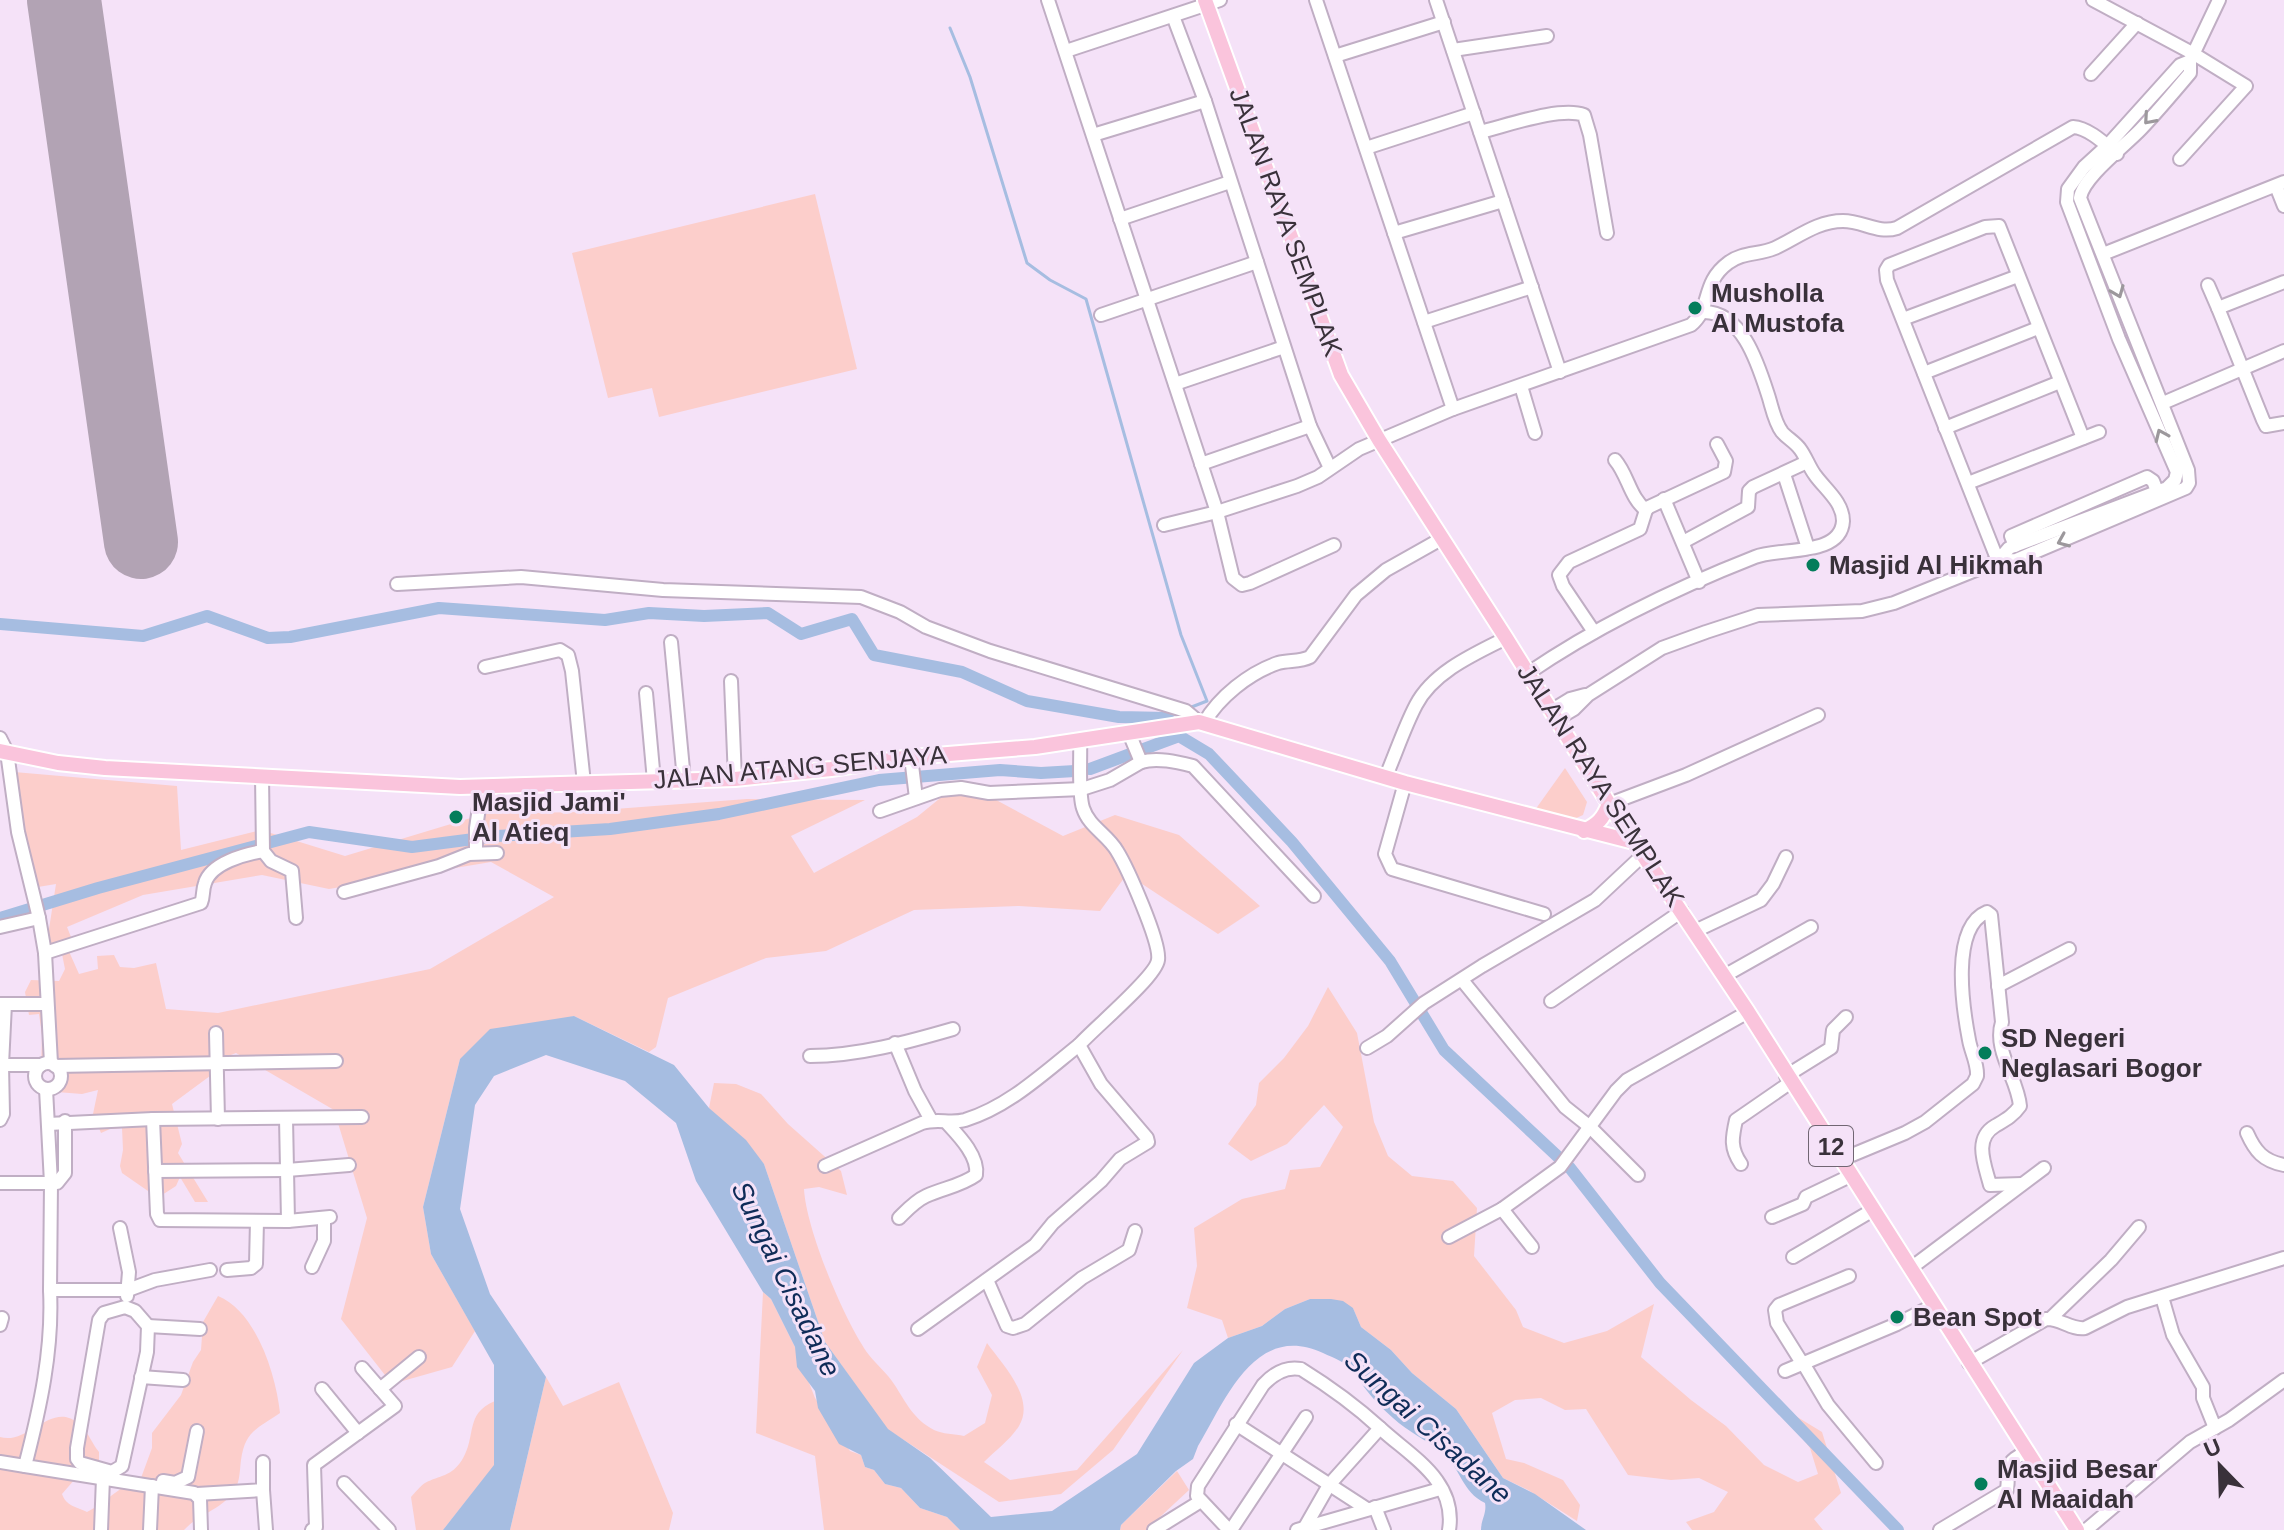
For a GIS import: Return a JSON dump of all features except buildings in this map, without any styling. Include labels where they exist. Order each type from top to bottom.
[{"type":"main road","name":"JALAN RAYA SEMPLAK","points":[[1211,1],[1341,375],[1609,804],[1748,1012],[2077,1530]]},
{"type":"main road","name":"JALAN ATANG SENJAYA","points":[[4,751],[58,763],[105,768],[482,787],[735,779],[912,763],[1130,736],[1184,718],[1639,848]]},
{"type":"main road","points":[[1584,831],[1598,824],[1609,804]]},
{"type":"street","points":[[1048,0],[1217,512],[1235,582],[1242,585],[1267,576],[1334,545]]},
{"type":"street","points":[[1316,0],[1453,409]]},
{"type":"street","points":[[1436,0],[1560,372]]},
{"type":"street","points":[[2093,0],[2246,86],[2180,159]]},
{"type":"street","points":[[1555,715],[1574,709],[1588,695],[1662,648],[1758,615],[1862,611],[1894,603],[1998,561],[2016,560],[2186,488],[2189,483],[2188,470],[2080,198],[2081,190],[2180,65],[2192,58],[2219,0]]},
{"type":"street","points":[[1066,51],[1211,1]]},
{"type":"street","points":[[1173,16],[1205,101],[1310,426],[1330,468]]},
{"type":"street","points":[[1335,56],[1444,22]]},
{"type":"street","points":[[2091,74],[2137,23]]},
{"type":"street","points":[[1453,50],[1547,36]]},
{"type":"street","points":[[1093,135],[1205,101]]},
{"type":"street","points":[[1480,132],[1560,114],[1577,112],[1584,115],[1607,233]]},
{"type":"street","points":[[1366,148],[1474,113]]},
{"type":"street","points":[[1164,525],[1217,512],[1297,486],[1379,440],[1453,409],[1691,325],[1703,312],[1708,286],[1727,263],[1740,256],[1772,250],[1812,228],[1835,221],[1860,223],[1884,231],[1897,228],[2073,127],[2079,127],[2112,150]]},
{"type":"street","points":[[1998,561],[2015,546],[2011,536],[2147,477],[2153,481],[2157,491],[2173,484],[2177,472],[2119,339],[2067,202],[2068,189],[2074,180],[2112,150]]},
{"type":"street","points":[[1120,219],[1230,182]]},
{"type":"street","points":[[2103,254],[2280,184],[2284,206]]},
{"type":"street","points":[[1394,233],[1503,201]]},
{"type":"street","points":[[1998,561],[1886,274],[1889,265],[1985,227],[1995,224],[2001,228],[2083,438]]},
{"type":"street","points":[[1101,315],[1257,262]]},
{"type":"street","points":[[1903,319],[2018,276]]},
{"type":"street","points":[[2218,308],[2284,282]]},
{"type":"street","points":[[2208,285],[2266,426],[2284,423]]},
{"type":"street","points":[[1424,322],[1532,287]]},
{"type":"street","points":[[1527,674],[1594,632],[1757,556],[1808,548],[1834,540],[1843,524],[1842,511],[1800,449],[1781,431],[1746,342],[1724,316],[1703,312]]},
{"type":"street","points":[[1924,373],[2038,328]]},
{"type":"street","points":[[2119,339],[2135,333]]},
{"type":"street","points":[[1175,384],[1284,347]]},
{"type":"street","points":[[2163,403],[2284,351]]},
{"type":"street","points":[[1945,428],[2060,382]]},
{"type":"street","points":[[1521,386],[1535,433]]},
{"type":"street","points":[[1201,464],[1310,426]]},
{"type":"street","points":[[1968,483],[2099,432]]},
{"type":"street","points":[[1594,632],[1559,575],[1569,562],[1640,529],[1646,510],[1724,472],[1726,461],[1717,444]]},
{"type":"street","points":[[1615,460],[1626,475],[1636,499],[1646,510]]},
{"type":"street","points":[[1683,542],[1748,507],[1749,491],[1753,487],[1807,462]]},
{"type":"street","points":[[1784,474],[1808,548]]},
{"type":"street","points":[[1664,499],[1699,582]]},
{"type":"street","points":[[1202,723],[1246,680],[1281,662],[1310,657],[1356,595],[1386,570],[1441,539]]},
{"type":"street","points":[[397,584],[521,577],[663,590],[861,597],[900,612],[926,627],[990,651],[1169,705],[1184,718]]},
{"type":"street","points":[[1386,776],[1417,703],[1431,686],[1460,662],[1506,638]]},
{"type":"street","points":[[671,642],[684,780]]},
{"type":"street","points":[[485,667],[560,650],[568,655],[584,783]]},
{"type":"street","points":[[731,681],[735,779]]},
{"type":"street","points":[[646,693],[654,781]]},
{"type":"street","points":[[1609,804],[1686,775],[1818,715]]},
{"type":"street","points":[[1130,736],[1139,759]]},
{"type":"street","points":[[0,738],[45,953],[49,1065]]},
{"type":"street","points":[[825,1166],[931,1120],[955,1122],[1000,1104],[1079,1045],[1152,973],[1159,960],[1156,940],[1147,917],[1117,851],[1090,823],[1083,808],[1080,740]]},
{"type":"street","points":[[880,811],[916,793],[961,788],[989,793],[1082,789],[1110,780],[1139,759],[1173,762],[1193,766],[1314,896]]},
{"type":"street","points":[[912,763],[916,793]]},
{"type":"street","points":[[262,776],[263,850],[271,861],[292,871],[296,918]]},
{"type":"street","points":[[1405,783],[1385,854],[1392,869],[1544,914]]},
{"type":"street","points":[[476,850],[482,787]]},
{"type":"street","points":[[1367,1048],[1387,1036],[1419,1007],[1482,966],[1595,900],[1639,848]]},
{"type":"street","points":[[45,953],[201,903],[204,884],[210,875],[240,856],[263,850]]},
{"type":"street","points":[[344,892],[439,866],[476,850],[497,853]]},
{"type":"street","points":[[1695,931],[1761,900],[1786,857]]},
{"type":"street","points":[[1551,1001],[1682,911]]},
{"type":"street","points":[[1840,1160],[1925,1122],[1973,1084],[1977,1076],[1969,1040],[1960,965],[1974,922],[1987,912],[1991,915],[2002,1047],[2020,1106],[2006,1120],[1988,1131],[1982,1148],[1990,1185],[2022,1184]]},
{"type":"street","points":[[0,927],[38,915]]},
{"type":"street","points":[[1724,976],[1811,927]]},
{"type":"street","points":[[1998,986],[2069,949]]},
{"type":"street","points":[[1462,980],[1565,1107],[1590,1127],[1638,1175]]},
{"type":"street","points":[[0,1120],[3,1114],[2,1004],[46,1004]]},
{"type":"street","points":[[1449,1237],[1502,1209],[1562,1162],[1627,1080],[1748,1012]]},
{"type":"street","points":[[1741,1164],[1731,1142],[1736,1120],[1831,1048],[1833,1030],[1846,1017]]},
{"type":"street","points":[[810,1056],[834,1056],[953,1029]]},
{"type":"street","points":[[216,1033],[218,1119]]},
{"type":"street","points":[[895,1043],[931,1120]]},
{"type":"street","points":[[918,1329],[1035,1245],[1053,1223],[1101,1181],[1120,1159],[1148,1142],[1101,1084],[1079,1045]]},
{"type":"street","points":[[1,1065],[336,1061]]},
{"type":"street","points":[[49,1065],[59,1069],[60,1079],[54,1087],[46,1089],[39,1086],[35,1077],[49,1065]]},
{"type":"street","points":[[25,1466],[39,1412],[52,1325],[51,1183],[46,1089]]},
{"type":"street","points":[[48,1124],[153,1119],[362,1117]]},
{"type":"street","points":[[286,1118],[288,1221]]},
{"type":"street","points":[[153,1119],[157,1214],[160,1220],[288,1221],[327,1217],[324,1241],[312,1267]]},
{"type":"street","points":[[0,1183],[57,1183],[65,1173],[65,1121]]},
{"type":"street","points":[[899,1218],[912,1204],[926,1196],[966,1183],[976,1175],[978,1169],[974,1160],[946,1122]]},
{"type":"street","points":[[2247,1133],[2260,1155],[2284,1165]]},
{"type":"street","points":[[155,1171],[287,1170],[349,1165]]},
{"type":"street","points":[[1911,1268],[2044,1168]]},
{"type":"street","points":[[1772,1217],[1803,1204],[1806,1197],[1850,1176]]},
{"type":"street","points":[[1502,1209],[1532,1247]]},
{"type":"street","points":[[1793,1257],[1873,1210]]},
{"type":"street","points":[[227,1270],[251,1268],[256,1264],[257,1221]]},
{"type":"street","points":[[1969,1363],[2051,1318],[2111,1260],[2139,1227]]},
{"type":"street","points":[[120,1228],[129,1272],[125,1307]]},
{"type":"street","points":[[987,1280],[1007,1326],[1014,1328],[1031,1320],[1082,1278],[1129,1250],[1135,1231]]},
{"type":"street","points":[[2051,1318],[2077,1329],[2085,1328],[2127,1307],[2284,1258]]},
{"type":"street","points":[[50,1290],[128,1290],[155,1280],[210,1270]]},
{"type":"street","points":[[1849,1276],[1779,1305],[1775,1310],[1777,1323],[1828,1405],[1876,1463]]},
{"type":"street","points":[[2162,1297],[2173,1335],[2203,1387],[2203,1398],[2215,1428]]},
{"type":"street","points":[[1785,1371],[1934,1305]]},
{"type":"street","points":[[108,1475],[122,1466],[147,1352],[148,1326],[135,1311],[125,1307],[104,1313],[99,1320],[77,1448],[80,1463],[108,1475],[197,1494],[263,1490]]},
{"type":"street","points":[[148,1326],[200,1329]]},
{"type":"street","points":[[380,1389],[419,1357]]},
{"type":"street","points":[[1306,1417],[1230,1530],[1197,1496],[1198,1486],[1236,1424],[1268,1380],[1274,1374],[1294,1367],[1344,1395],[1431,1472],[1450,1519],[1449,1530]]},
{"type":"street","points":[[315,1529],[314,1465],[395,1406],[362,1368]]},
{"type":"street","points":[[141,1377],[183,1380]]},
{"type":"street","points":[[2086,1530],[2190,1442],[2229,1420],[2284,1380]]},
{"type":"street","points":[[322,1389],[358,1433]]},
{"type":"street","points":[[1236,1424],[1281,1456],[1371,1508],[1384,1530]]},
{"type":"street","points":[[1301,1529],[1329,1485],[1380,1428]]},
{"type":"street","points":[[0,1462],[175,1483],[190,1473],[197,1431]]},
{"type":"street","points":[[1940,1530],[2007,1490],[2007,1466],[2026,1452]]},
{"type":"street","points":[[263,1462],[266,1530]]},
{"type":"street","points":[[101,1530],[108,1475]]},
{"type":"street","points":[[344,1483],[389,1530]]},
{"type":"street","points":[[150,1530],[152,1486]]},
{"type":"street","points":[[1301,1529],[1440,1489]]},
{"type":"street","points":[[197,1494],[201,1503],[201,1530]]},
{"type":"street","points":[[1154,1530],[1201,1501]]},
{"type":"shaded area","points":[[815,194],[857,369],[659,417],[652,388],[608,398],[572,253]]},
{"type":"shaded area","points":[[1565,768],[1587,802],[1583,815],[1572,820],[1535,810]]},
{"type":"shaded area","points":[[14,772],[177,786],[181,850],[261,830],[345,856],[484,814],[575,812],[747,799],[865,800],[791,836],[814,873],[917,817],[961,781],[1063,836],[1115,815],[1179,835],[1260,906],[1218,934],[1127,874],[1100,911],[1019,906],[914,910],[826,951],[766,958],[668,998],[656,1047],[649,1052],[574,1016],[460,1059],[423,1207],[431,1254],[475,1331],[452,1367],[392,1384],[341,1319],[367,1218],[334,1110],[236,1053],[208,1064],[214,1073],[172,1104],[182,1144],[178,1153],[208,1202],[195,1202],[180,1177],[176,1186],[162,1195],[148,1191],[122,1173],[122,1128],[101,1133],[93,1114],[98,1090],[82,1094],[57,1092],[55,1073],[41,1069],[39,1014],[29,1015],[25,992],[31,980],[59,981],[65,969],[62,954],[47,942],[56,884],[32,888]],"holes":[[[491,862],[554,897],[430,969],[218,1013],[166,1009],[156,963],[134,968],[120,967],[114,955],[97,956],[98,969],[79,974],[67,947],[73,942],[67,927],[143,895],[262,875],[329,889]]]},
{"type":"shaded area","points":[[1328,987],[1357,1033],[1374,1122],[1388,1156],[1412,1176],[1453,1181],[1477,1208],[1474,1256],[1516,1310],[1523,1327],[1564,1343],[1607,1331],[1654,1304],[1641,1357],[1726,1426],[1764,1465],[1798,1482],[1818,1474],[1810,1448],[1776,1404],[1822,1432],[1841,1493],[1814,1519],[1823,1530],[1692,1530],[1686,1522],[1714,1512],[1728,1492],[1699,1478],[1671,1480],[1628,1475],[1586,1409],[1565,1410],[1541,1398],[1515,1400],[1492,1413],[1506,1459],[1524,1463],[1563,1480],[1580,1505],[1577,1521],[1503,1478],[1456,1409],[1361,1327],[1353,1308],[1310,1299],[1285,1309],[1262,1326],[1228,1338],[1222,1320],[1187,1308],[1197,1266],[1194,1228],[1242,1199],[1285,1189],[1290,1170],[1320,1167],[1343,1127],[1324,1105],[1287,1144],[1251,1161],[1228,1144],[1256,1105],[1259,1083],[1284,1058],[1308,1026]]},
{"type":"shaded area","points":[[714,1083],[736,1084],[761,1094],[788,1124],[841,1171],[847,1195],[819,1187],[804,1189],[819,1251],[859,1340],[921,1421],[937,1431],[964,1436],[985,1423],[992,1395],[977,1367],[987,1343],[1001,1361],[1020,1393],[1023,1415],[1012,1436],[984,1462],[1010,1480],[1077,1470],[1183,1350],[1113,1450],[1061,1494],[999,1502],[887,1429],[825,1342],[764,1164],[709,1108]]},
{"type":"shaded area","points":[[763,1292],[771,1299],[795,1347],[815,1398],[850,1451],[861,1455],[865,1467],[874,1470],[885,1484],[901,1488],[920,1508],[947,1517],[960,1530],[824,1530],[815,1456],[756,1433]]},
{"type":"shaded area","points":[[218,1296],[243,1315],[262,1346],[274,1381],[280,1413],[249,1437],[233,1493],[184,1530],[0,1530],[0,1437],[21,1435],[61,1417],[81,1426],[99,1452],[99,1468],[75,1479],[62,1494],[69,1504],[87,1512],[141,1478],[152,1448],[152,1433],[181,1395],[193,1362],[201,1350],[203,1322]]},
{"type":"shaded area","points":[[546,1377],[563,1406],[619,1382],[673,1513],[669,1530],[510,1530]]},
{"type":"shaded area","points":[[495,1401],[494,1466],[443,1530],[416,1530],[411,1497],[425,1483],[458,1466],[466,1451],[475,1419],[485,1406]]},
{"type":"shaded area","points":[[1177,1471],[1189,1490],[1146,1530],[1120,1530],[1121,1525]]},
{"type":"water","name":"Sungai Cisadane","points":[[574,1016],[674,1065],[709,1108],[746,1140],[764,1164],[825,1342],[888,1429],[930,1458],[991,1517],[1052,1511],[1137,1454],[1194,1363],[1228,1338],[1262,1326],[1285,1309],[1310,1299],[1331,1299],[1343,1301],[1353,1308],[1361,1327],[1456,1409],[1503,1478],[1535,1494],[1586,1530],[1481,1530],[1485,1503],[1471,1493],[1443,1453],[1389,1415],[1348,1366],[1323,1353],[1299,1346],[1279,1348],[1261,1356],[1246,1370],[1220,1407],[1193,1459],[1176,1471],[1121,1525],[1120,1530],[960,1530],[947,1517],[920,1508],[901,1488],[885,1484],[874,1470],[865,1467],[861,1455],[839,1444],[818,1408],[815,1391],[797,1367],[795,1347],[771,1299],[763,1292],[696,1181],[676,1123],[625,1081],[546,1055],[494,1076],[475,1105],[460,1209],[490,1294],[546,1377],[510,1530],[443,1530],[494,1465],[494,1365],[431,1254],[423,1207],[460,1059],[490,1029]]},
{"type":"waterway","points":[[950,28],[970,77],[1027,263],[1050,280],[1086,299],[1181,635],[1207,701],[1189,708]]},
{"type":"waterway","points":[[0,624],[143,636],[207,616],[268,638],[290,637],[439,608],[605,620],[649,613],[704,616],[768,613],[801,634],[852,619],[874,655],[962,672],[1027,701],[1119,717],[1167,718],[1179,736]]},
{"type":"waterway","points":[[1167,718],[1178,713]]},
{"type":"waterway","points":[[1090,769],[1179,736],[1209,754],[1292,842],[1390,961],[1444,1050],[1570,1168],[1660,1283],[1898,1530]]},
{"type":"waterway","points":[[0,918],[98,888],[309,832],[412,847],[497,836],[610,829],[719,814],[879,780],[1000,770],[1041,773],[1075,771]]},
{"type":"runway","points":[[64,0],[141,542]]},
{"type":"place","name":"Musholla Al Mustofa","points":[[1695,308]]},
{"type":"place","name":"Masjid Al Hikmah","points":[[1813,565]]},
{"type":"place","name":"Masjid Jami' Al Atieq","points":[[456,817]]},
{"type":"place","name":"SD Negeri Neglasari Bogor","points":[[1985,1053]]},
{"type":"place","name":"Bean Spot","points":[[1897,1317]]},
{"type":"place","name":"Masjid Besar Al Maaidah","points":[[1981,1484]]}]
